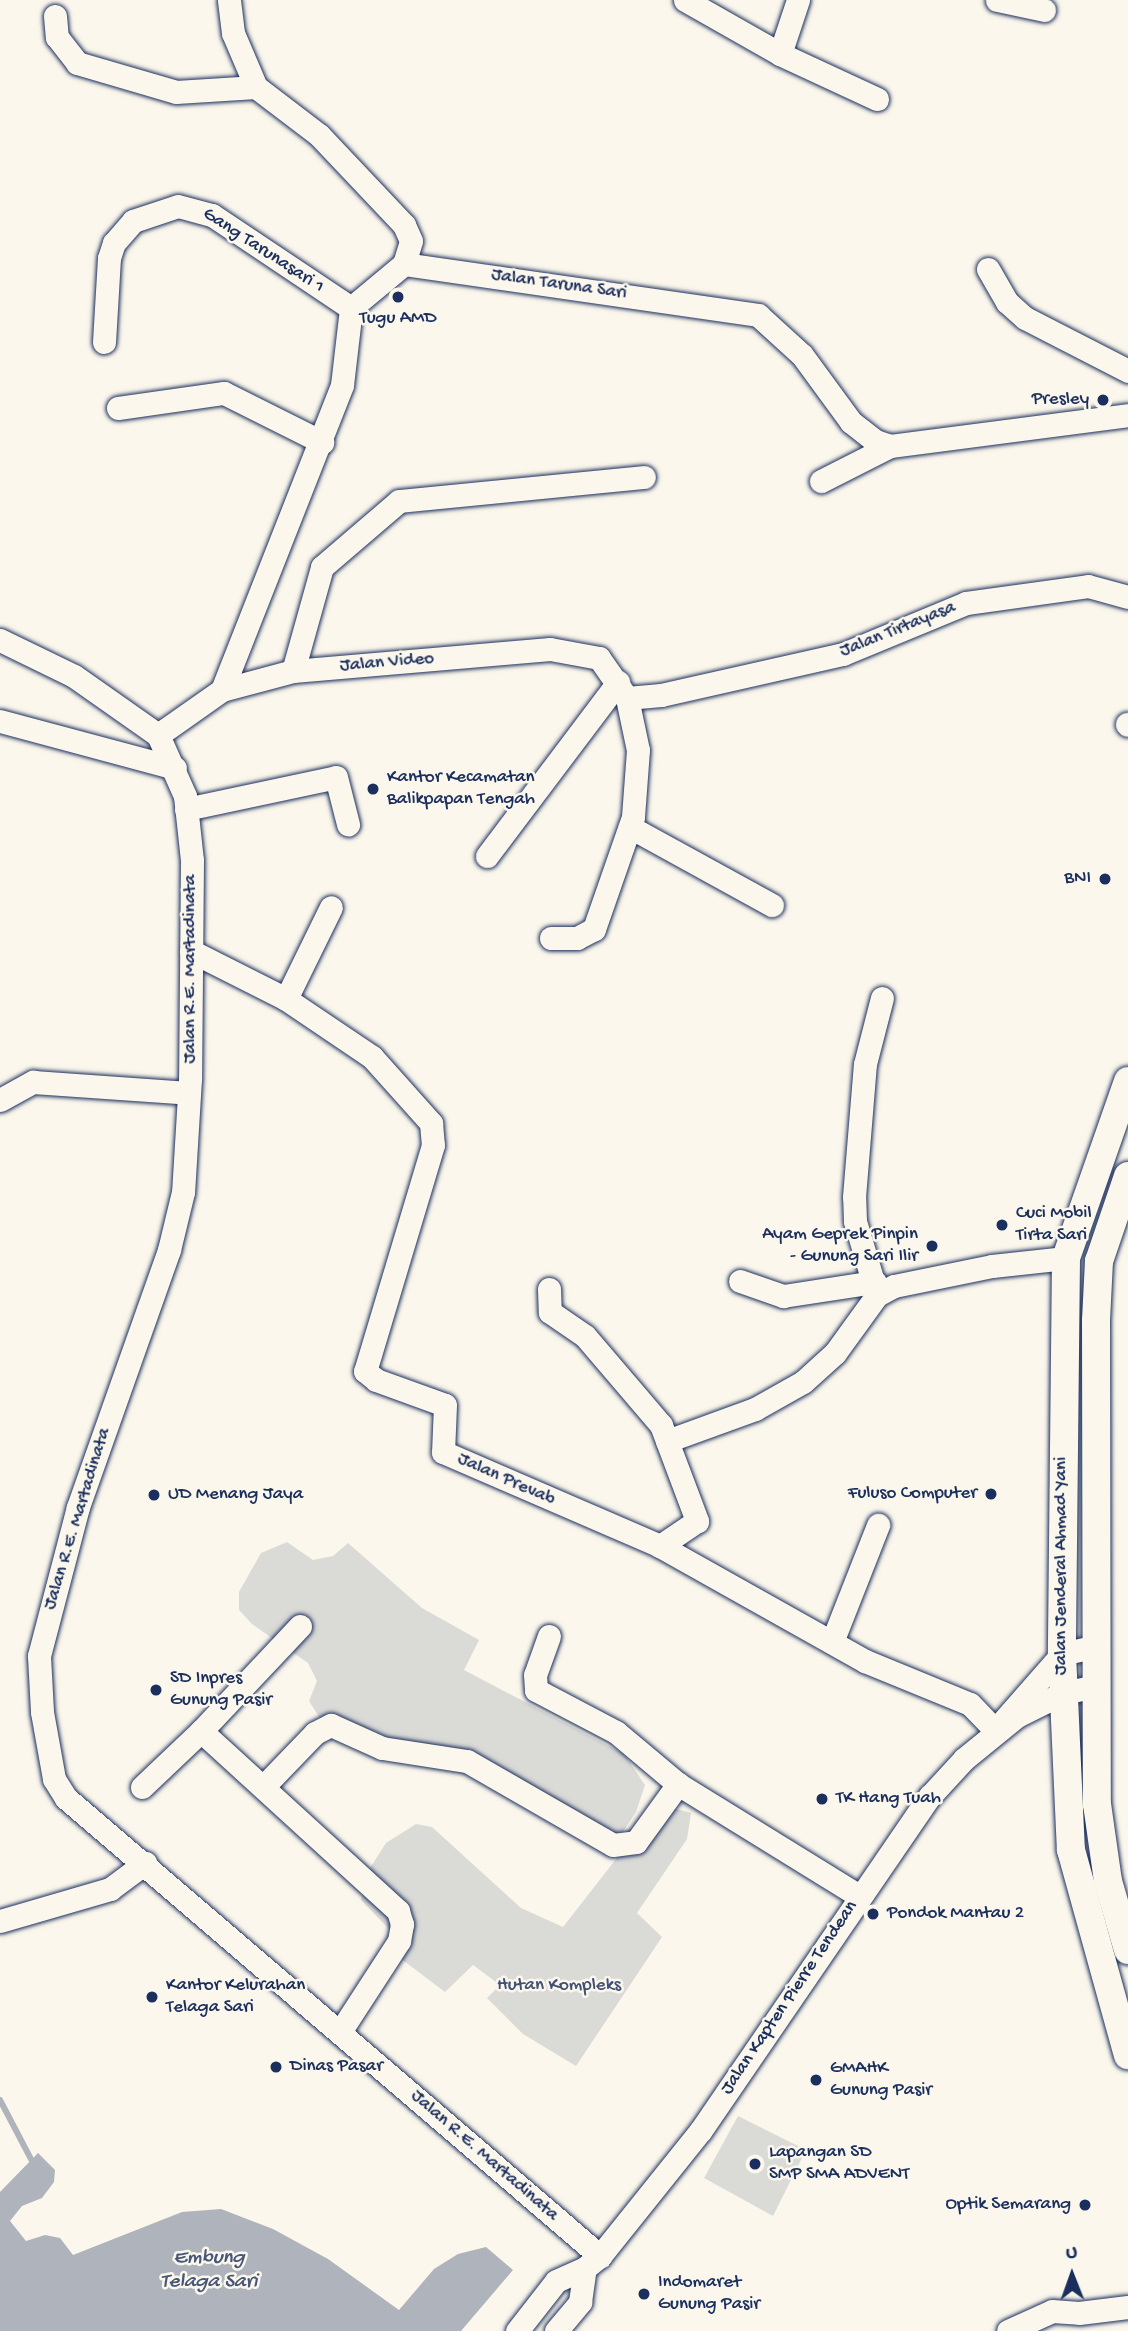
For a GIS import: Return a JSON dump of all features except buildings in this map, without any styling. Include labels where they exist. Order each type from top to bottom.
[{"type":"main road","name":"Jalan Jenderal Ahmad Yani","points":[[1128,1080],[1066,1258],[1062,1654],[1071,1850],[1128,2055]]},
{"type":"main road","name":"Jalan Jenderal Ahmad Yani","points":[[1128,1176],[1099,1273],[1097,1646],[1098,1810],[1108,1881],[1128,1950]]},
{"type":"street","points":[[222,690],[287,517],[322,442],[342,385],[351,308],[404,264],[411,241],[404,225],[319,135],[256,88],[233,33],[229,0]]},
{"type":"street","points":[[685,0],[780,54],[877,99]]},
{"type":"street","points":[[780,54],[799,0]]},
{"type":"street","points":[[997,0],[1044,10]]},
{"type":"street","points":[[55,16],[57,37],[77,63],[176,92],[256,88]]},
{"type":"street","name":"Gang Tarunasari 1","points":[[104,342],[114,243],[133,221],[178,206],[212,215],[351,308]]},
{"type":"street","name":"Jalan Taruna Sari","points":[[404,264],[758,314],[802,355],[850,422],[875,441],[890,446]]},
{"type":"street","points":[[988,269],[1007,302],[1025,318],[1128,371]]},
{"type":"street","points":[[118,408],[224,393],[322,442]]},
{"type":"street","points":[[821,481],[890,446],[1128,415]]},
{"type":"street","points":[[293,671],[322,567],[399,501],[644,477]]},
{"type":"street","name":"Jalan Tirtayasa","points":[[623,690],[661,695],[843,654],[966,603],[1088,586],[1128,597]]},
{"type":"street","name":"Jalan R.E. Martadinata","points":[[0,640],[74,676],[158,735],[174,768],[186,809],[192,860],[190,1093],[183,1192],[169,1250],[78,1507],[39,1657],[47,1754],[59,1790],[341,2032],[592,2262]]},
{"type":"street","name":"Jalan Video","points":[[158,735],[222,690],[293,671],[550,649],[599,658],[623,690]]},
{"type":"street","points":[[551,938],[577,938],[594,929],[630,827],[638,750],[623,690]]},
{"type":"street","points":[[487,856],[623,690]]},
{"type":"street","points":[[0,721],[174,768]]},
{"type":"street","points":[[186,809],[336,777],[348,824]]},
{"type":"street","points":[[630,827],[772,905]]},
{"type":"street","points":[[286,999],[331,907]]},
{"type":"street","name":"Jalan Prevab","points":[[191,951],[286,999],[372,1057],[411,1096],[434,1132],[365,1359],[365,1371],[376,1380],[445,1405],[443,1452],[660,1546],[832,1642],[970,1704],[996,1731]]},
{"type":"street","points":[[667,1441],[755,1409],[803,1382],[835,1353],[876,1289],[855,1221],[854,1197],[865,1064],[882,998]]},
{"type":"street","points":[[0,1100],[33,1082],[190,1093]]},
{"type":"street","points":[[740,1281],[783,1296],[876,1289],[941,1274],[1066,1258]]},
{"type":"street","points":[[549,1289],[550,1312],[584,1336],[655,1415],[667,1441],[697,1521],[660,1546]]},
{"type":"street","points":[[832,1642],[878,1525]]},
{"type":"street","points":[[142,1787],[201,1731],[300,1626]]},
{"type":"street","points":[[549,1636],[535,1675],[537,1690],[615,1732],[678,1784],[859,1896]]},
{"type":"street","points":[[1062,1654],[1097,1646]]},
{"type":"street","name":"Jalan Kapten Pierre Tendean","points":[[517,2331],[556,2281],[592,2262],[701,2130],[930,1796],[996,1731],[1029,1688],[1062,1654]]},
{"type":"street","name":"Jalan Kapten Pierre Tendean","points":[[996,1731],[1063,1693],[1097,1686]]},
{"type":"street","points":[[263,1787],[315,1733],[329,1725],[382,1748],[467,1761],[613,1845],[636,1842],[678,1784]]},
{"type":"street","points":[[201,1731],[394,1905],[401,1918],[399,1941],[341,2032]]},
{"type":"street","points":[[0,1921],[110,1889],[145,1863]]},
{"type":"street","name":"Jalan Kapten Pierre Tendean","points":[[556,2331],[580,2302],[592,2262]]},
{"type":"street","points":[[1008,2331],[1052,2311],[1079,2313],[1128,2307]]},
{"type":"green space","points":[[287,1542],[313,1560],[333,1556],[348,1543],[422,1608],[479,1640],[464,1670],[624,1754],[645,1785],[636,1812],[612,1848],[474,1775],[323,1723],[309,1701],[317,1681],[308,1663],[252,1624],[239,1610],[239,1592],[261,1553]]},
{"type":"green space","name":"Hutan Kompleks","points":[[659,1804],[691,1813],[687,1839],[637,1913],[662,1937],[576,2066],[523,2034],[487,1998],[500,1985],[473,1965],[445,1992],[392,1952],[392,1932],[361,1900],[370,1868],[386,1843],[416,1824],[432,1827],[521,1908],[563,1927]]},
{"type":"green space","name":"Lapangan SD SMP SMA ADVENT","points":[[738,2116],[806,2150],[773,2216],[704,2178]]},
{"type":"water","name":"Embung Telaga Sari","points":[[38,2153],[55,2170],[54,2182],[42,2198],[22,2206],[10,2221],[26,2241],[45,2235],[60,2238],[73,2255],[182,2212],[221,2209],[273,2229],[328,2259],[399,2310],[434,2269],[458,2254],[486,2247],[513,2270],[461,2331],[0,2331],[0,2192]]},
{"type":"waterway","points":[[0,2100],[31,2159]]},
{"type":"place","name":"Tugu AMD","points":[[398,297]]},
{"type":"place","name":"Presley","points":[[1103,400]]},
{"type":"place","name":"Kantor Kecamatan Balikpapan Tengah","points":[[373,789]]},
{"type":"place","name":"BNI","points":[[1105,879]]},
{"type":"place","name":"Cuci Mobil Tirta Sari","points":[[1002,1225]]},
{"type":"place","name":"Ayam Geprek Pinpin - Gunung Sari Ilir","points":[[932,1246]]},
{"type":"place","name":"Fuluso Computer","points":[[991,1494]]},
{"type":"place","name":"UD Menang Jaya","points":[[154,1495]]},
{"type":"place","name":"SD Inpres Gunung Pasir","points":[[156,1690]]},
{"type":"place","name":"TK Hang Tuah","points":[[822,1799]]},
{"type":"place","name":"Pondok Mantau 2","points":[[873,1914]]},
{"type":"place","name":"Kantor Kelurahan Telaga Sari","points":[[152,1997]]},
{"type":"place","name":"Dinas Pasar","points":[[276,2067]]},
{"type":"place","name":"GMAHK Gunung Pasir","points":[[816,2080]]},
{"type":"place","name":"Lapangan SD SMP SMA ADVENT","points":[[755,2164]]},
{"type":"place","name":"Optik Semarang","points":[[1085,2205]]},
{"type":"place","name":"Indomaret Gunung Pasir","points":[[644,2294]]}]
